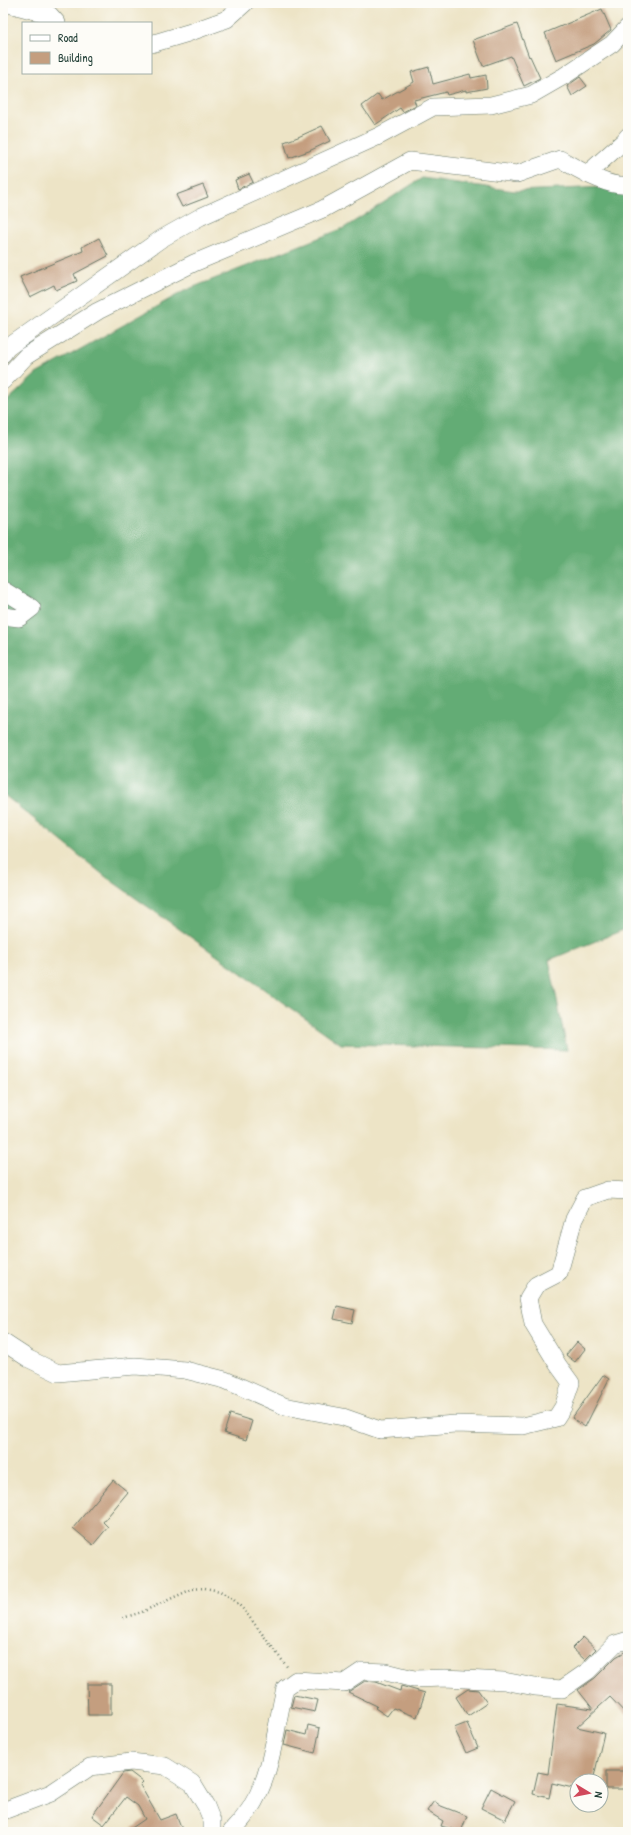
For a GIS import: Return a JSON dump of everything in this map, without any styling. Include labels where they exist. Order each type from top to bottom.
[{"type":"street","points":[[4,3],[50,15],[56,22]]},
{"type":"street","points":[[152,44],[227,19],[245,3]]},
{"type":"street","points":[[3,354],[7,348],[161,239],[200,217],[379,136],[432,107],[491,105],[531,95],[564,76],[612,44],[628,27]]},
{"type":"street","points":[[587,174],[628,136]]},
{"type":"street","points":[[3,381],[26,356],[98,311],[194,263],[323,209],[410,161],[517,174],[560,159],[587,174],[620,187],[628,185]]},
{"type":"street","points":[[3,590],[32,608],[19,618],[3,616]]},
{"type":"street","points":[[3,1342],[28,1359],[58,1373],[135,1366],[186,1370],[225,1380],[284,1406],[343,1417],[380,1430],[455,1424],[523,1426],[550,1420],[556,1418],[563,1408],[571,1383],[558,1366],[533,1324],[528,1298],[536,1285],[559,1273],[574,1219],[585,1198],[608,1190],[628,1191]]},
{"type":"street","points":[[231,1832],[248,1812],[260,1793],[269,1766],[285,1688],[296,1680],[344,1683],[362,1671],[386,1672],[414,1679],[445,1678],[504,1681],[535,1687],[562,1689],[588,1671],[615,1644],[628,1640]]},
{"type":"street","points":[[3,1811],[51,1792],[90,1767],[131,1762],[165,1766],[192,1783],[212,1821],[212,1832]]},
{"type":"path","points":[[123,1618],[142,1612],[192,1589],[205,1588],[220,1591],[234,1600],[244,1610],[296,1680]]},
{"type":"green space","points":[[422,178],[515,191],[628,186],[628,928],[549,960],[567,1050],[341,1044],[106,877],[3,794],[3,405],[36,374],[186,290],[344,228]]},
{"type":"building","points":[[602,9],[611,30],[594,44],[556,60],[545,33]]},
{"type":"building","points":[[517,24],[529,57],[530,56],[540,78],[524,86],[511,56],[483,66],[473,40]]},
{"type":"building","points":[[429,67],[433,84],[470,74],[471,78],[486,75],[487,88],[466,92],[466,90],[447,95],[446,92],[414,100],[416,105],[403,112],[400,108],[375,125],[362,106],[378,94],[382,100],[414,82],[411,72]]},
{"type":"building","points":[[580,77],[587,86],[572,96],[567,86]]},
{"type":"building","points":[[322,126],[330,141],[289,158],[284,142]]},
{"type":"building","points":[[249,174],[253,182],[238,189],[235,180]]},
{"type":"building","points":[[203,185],[208,197],[182,207],[176,195]]},
{"type":"building","points":[[99,238],[108,256],[74,274],[77,281],[56,290],[54,285],[30,297],[20,277],[83,251],[82,247]]},
{"type":"building","points":[[337,1306],[355,1310],[352,1323],[334,1319]]},
{"type":"building","points":[[577,1342],[585,1349],[575,1362],[566,1355]]},
{"type":"building","points":[[603,1375],[609,1379],[585,1427],[572,1418]]},
{"type":"building","points":[[230,1414],[252,1421],[246,1440],[224,1433]]},
{"type":"building","points":[[113,1480],[128,1492],[103,1522],[108,1527],[93,1545],[73,1528]]},
{"type":"building","points":[[583,1637],[596,1649],[585,1660],[572,1648]]},
{"type":"building","points":[[628,1650],[628,1716],[610,1697],[577,1727],[604,1733],[595,1773],[569,1773],[569,1787],[552,1783],[549,1798],[533,1794],[538,1772],[548,1774],[557,1704],[593,1709],[578,1690],[595,1678],[616,1657]]},
{"type":"building","points":[[365,1681],[376,1682],[400,1691],[401,1686],[425,1693],[417,1717],[393,1708],[387,1716],[375,1708],[377,1706],[348,1692]]},
{"type":"building","points":[[87,1684],[111,1684],[111,1715],[88,1715]]},
{"type":"building","points":[[468,1689],[478,1690],[487,1703],[468,1716],[456,1697]]},
{"type":"building","points":[[294,1695],[318,1700],[315,1712],[291,1707]]},
{"type":"building","points":[[467,1723],[478,1748],[466,1753],[454,1728]]},
{"type":"building","points":[[308,1725],[320,1728],[315,1753],[284,1745],[287,1730],[306,1735]]},
{"type":"building","points":[[606,1771],[627,1771],[626,1789],[609,1789],[609,1773],[606,1773]]},
{"type":"building","points":[[130,1772],[143,1782],[140,1785],[160,1820],[176,1814],[183,1832],[126,1832],[145,1819],[138,1806],[126,1797],[104,1825],[92,1816],[123,1773]]},
{"type":"building","points":[[491,1788],[515,1801],[505,1820],[481,1808]]},
{"type":"building","points":[[434,1801],[441,1806],[467,1816],[461,1832],[441,1826],[443,1821],[427,1811]]}]
